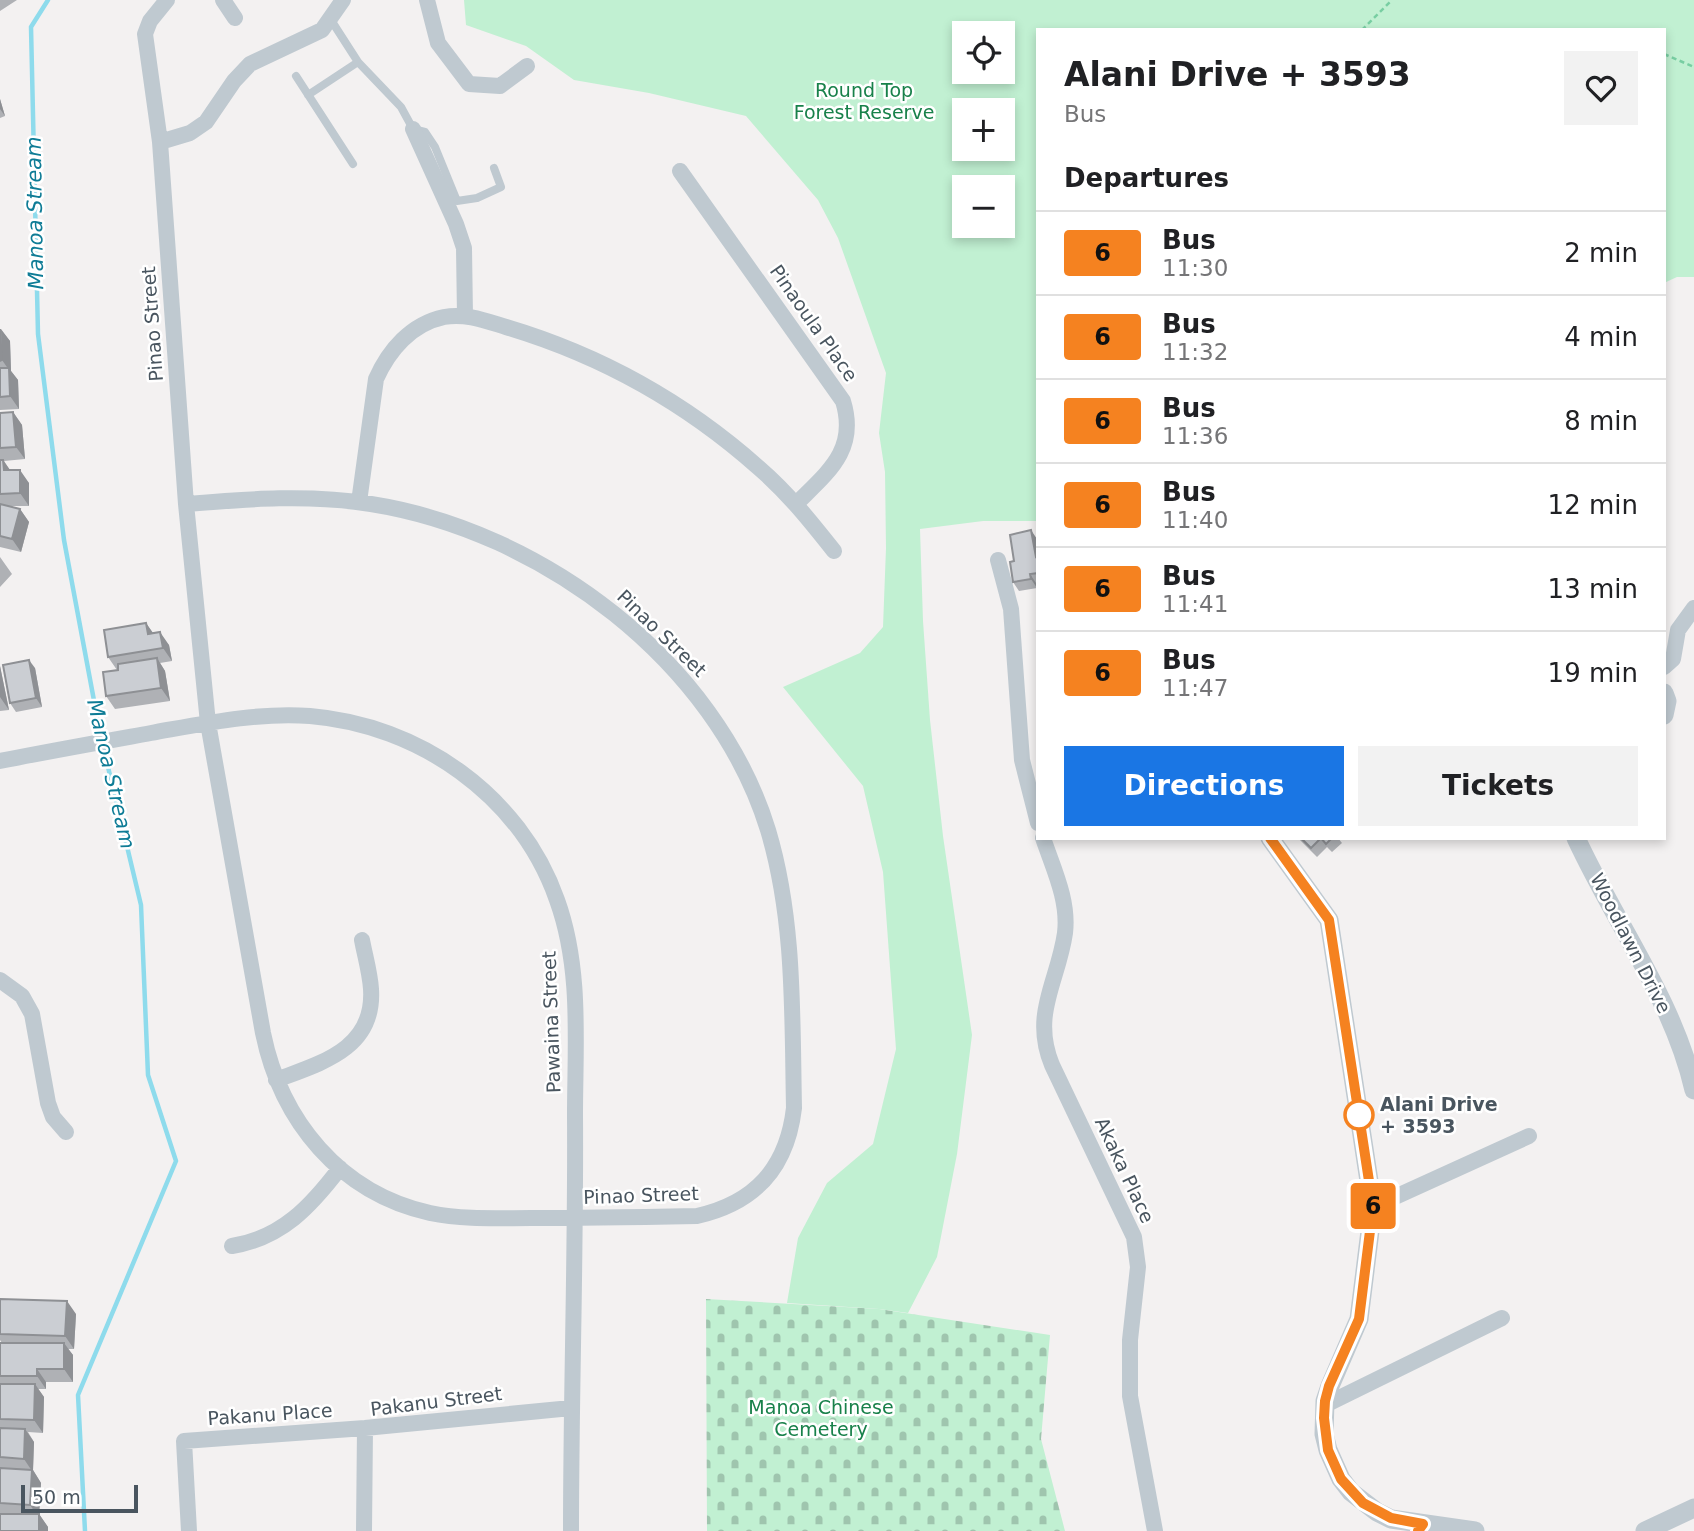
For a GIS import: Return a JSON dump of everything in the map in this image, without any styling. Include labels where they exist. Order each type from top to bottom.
[{"type":"street","name":"Pinao Street","points":[[167,0],[150,21],[145,34],[160,142],[186,504],[208,723],[263,1033],[276,1080],[303,1130],[340,1168],[366,1187],[386,1197],[429,1212],[474,1218],[696,1216],[728,1207],[755,1189],[766,1179],[783,1153],[789,1139],[794,1108],[790,956],[785,906],[768,832],[740,762],[710,714],[674,670],[605,606],[552,569],[494,540],[433,517],[359,502],[306,498],[186,504]]},
{"type":"street","points":[[223,0],[236,18]]},
{"type":"street","points":[[160,142],[190,133],[206,121],[234,81],[250,64],[322,30],[343,0]]},
{"type":"street","points":[[427,0],[438,43],[469,84],[500,86],[527,66]]},
{"type":"street","points":[[413,129],[464,248],[465,316]]},
{"type":"street","name":"Pinaoula Place","points":[[680,171],[843,401],[847,429],[841,455],[796,504]]},
{"type":"street","points":[[359,502],[376,379],[382,366],[397,345],[419,327],[444,317],[465,316],[546,339],[623,372],[694,416],[759,468],[796,504],[834,551]]},
{"type":"street","points":[[998,560],[1011,609],[1023,760],[1036,815]]},
{"type":"street","points":[[1666,665],[1673,659],[1678,630],[1694,608]]},
{"type":"street","name":"Pawaina Street","points":[[0,761],[208,723],[308,716],[388,732],[425,749],[459,770],[491,797],[517,827],[546,873],[557,898],[569,937],[575,977],[576,1218],[571,1531]]},
{"type":"street","name":"Akaka Place","points":[[1044,840],[1064,899],[1065,920],[1063,941],[1047,996],[1044,1041],[1052,1065],[1133,1237],[1138,1266],[1130,1340],[1130,1396],[1155,1531]]},
{"type":"street","points":[[1271,840],[1329,920],[1373,1207],[1359,1319],[1329,1386],[1325,1405],[1324,1434],[1328,1450],[1341,1479],[1363,1503],[1391,1518],[1420,1527],[1475,1531]]},
{"type":"street","name":"Woodlawn Drive","points":[[1577,840],[1662,1002],[1686,1058],[1694,1090]]},
{"type":"street","points":[[276,1080],[337,1056],[363,1029],[372,991],[362,940]]},
{"type":"street","points":[[0,980],[22,996],[32,1014],[48,1103],[53,1117],[66,1132]]},
{"type":"street","points":[[1373,1207],[1529,1136]]},
{"type":"street","points":[[232,1246],[254,1241],[277,1231],[313,1203],[340,1168]]},
{"type":"street","points":[[1325,1405],[1502,1318]]},
{"type":"street","name":"Pakanu Street","points":[[364,1531],[365,1428],[571,1408]]},
{"type":"street","name":"Pakanu Place","points":[[189,1531],[184,1441],[365,1428]]},
{"type":"street","points":[[1645,1531],[1694,1507]]},
{"type":"lane","points":[[331,20],[358,62],[401,107],[413,129],[425,132],[435,147],[457,201],[477,198],[501,187],[494,168]]},
{"type":"lane","points":[[308,95],[358,62]]},
{"type":"lane","points":[[296,76],[353,164]]},
{"type":"path","points":[[1364,28],[1392,0]]},
{"type":"path","points":[[1666,55],[1694,67]]},
{"type":"green space","name":"Round Top Forest Reserve","points":[[464,0],[1694,0],[1694,277],[1677,277],[1666,282],[1666,28],[1036,28],[1036,521],[983,521],[920,529],[930,720],[943,836],[972,1035],[957,1154],[937,1257],[908,1313],[787,1303],[798,1238],[827,1183],[873,1144],[896,1049],[883,872],[863,786],[783,687],[860,653],[883,627],[885,472],[879,433],[886,373],[838,238],[818,200],[746,116],[649,93],[574,80],[526,46],[466,25]]},
{"type":"green space","name":"Manoa Chinese Cemetery","points":[[706,1299],[879,1309],[1050,1335],[1041,1439],[1065,1531],[707,1531]]},
{"type":"building","points":[[0,329],[2,360],[0,361]]},
{"type":"building","points":[[0,368],[9,368],[10,396],[0,397]]},
{"type":"building","points":[[13,412],[16,447],[0,448],[0,413]]},
{"type":"building","points":[[0,460],[3,460],[4,470],[20,470],[20,493],[0,494]]},
{"type":"building","points":[[0,504],[20,509],[12,539],[0,536]]},
{"type":"building","points":[[1031,530],[1036,573],[1030,574],[1031,579],[1013,582],[1010,562],[1014,561],[1010,535]]},
{"type":"building","points":[[146,623],[148,634],[160,632],[163,648],[108,657],[104,630]]},
{"type":"building","points":[[157,658],[161,688],[106,696],[103,672],[118,670],[118,664]]},
{"type":"building","points":[[29,660],[36,698],[10,703],[3,665]]},
{"type":"building","points":[[1303,840],[1319,840],[1311,848]]},
{"type":"building","points":[[0,1299],[67,1301],[65,1336],[0,1334]]},
{"type":"building","points":[[0,1343],[64,1343],[64,1369],[37,1369],[37,1376],[0,1376]]},
{"type":"building","points":[[0,1384],[35,1384],[34,1420],[0,1419]]},
{"type":"building","points":[[0,1428],[25,1429],[24,1459],[0,1457]]},
{"type":"building","points":[[0,1468],[32,1470],[30,1505],[0,1503]]},
{"type":"building","points":[[0,1514],[39,1514],[39,1531],[0,1531]]},
{"type":"waterway","name":"Manoa Stream","points":[[48,0],[31,27],[38,334],[64,540],[101,738]]},
{"type":"waterway","name":"Manoa Stream","points":[[85,1531],[78,1395],[176,1161],[148,1075],[141,905],[103,746]]},
{"type":"bus line","name":"6","points":[[1271,840],[1329,920],[1373,1207],[1359,1319],[1329,1386],[1325,1401],[1324,1434],[1333,1465],[1351,1492],[1377,1512],[1391,1518],[1423,1524],[1418,1531]]},
{"type":"place","name":"Alani Drive + 3593","points":[[1359,1115]]}]
